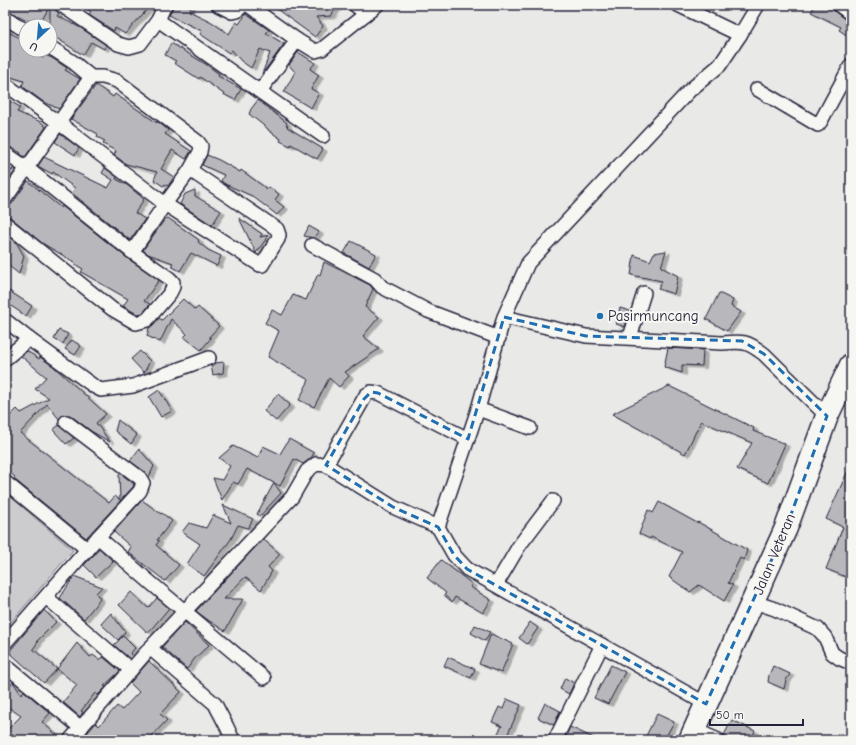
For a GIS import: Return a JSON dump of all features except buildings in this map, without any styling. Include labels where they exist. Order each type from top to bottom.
[{"type":"highway","name":"Jalan Veteran","points":[[692,735],[754,602],[786,528],[827,416],[851,365]]},
{"type":"street","points":[[61,5],[118,44],[129,47],[140,44],[158,20],[165,5]]},
{"type":"street","points":[[218,5],[232,12],[236,11],[243,5]]},
{"type":"street","points":[[248,5],[315,51],[322,49],[377,5]]},
{"type":"street","points":[[355,5],[366,14]]},
{"type":"street","points":[[678,5],[740,35]]},
{"type":"street","points":[[438,527],[478,409],[504,317],[528,263],[690,90],[720,64],[758,5]]},
{"type":"street","points":[[839,5],[851,14]]},
{"type":"street","points":[[5,17],[18,26]]},
{"type":"street","points":[[158,20],[323,136]]},
{"type":"street","points":[[260,91],[297,40]]},
{"type":"street","points":[[58,52],[91,77],[103,77],[117,81],[198,142],[201,146],[200,152],[190,170],[132,252]]},
{"type":"street","points":[[757,89],[818,125],[851,65]]},
{"type":"street","points":[[5,199],[91,77]]},
{"type":"street","points":[[5,84],[165,204],[260,265],[262,264],[278,239],[279,235],[277,229],[190,170]]},
{"type":"street","points":[[5,153],[27,168],[132,252],[169,278],[173,282],[173,287],[170,293],[147,320],[136,323],[112,309],[5,224]]},
{"type":"street","points":[[312,245],[375,280],[382,287],[428,311],[499,338]]},
{"type":"street","points":[[630,337],[644,293]]},
{"type":"street","points":[[504,317],[586,336],[630,337],[722,343],[742,341],[748,343],[764,354],[827,416]]},
{"type":"street","points":[[5,320],[29,339],[101,390],[133,386],[209,358]]},
{"type":"street","points":[[5,359],[29,339]]},
{"type":"street","points":[[326,465],[366,395],[371,392],[378,393],[468,439]]},
{"type":"street","points":[[478,409],[530,428]]},
{"type":"street","points":[[5,644],[140,490],[143,483],[140,478],[66,422]]},
{"type":"street","points":[[70,740],[150,648],[292,497],[307,471],[316,464],[326,465],[393,507],[438,527],[454,555],[467,569],[706,704]]},
{"type":"street","points":[[5,482],[88,550]]},
{"type":"street","points":[[496,585],[519,546],[553,501]]},
{"type":"street","points":[[98,537],[264,678]]},
{"type":"street","points":[[46,597],[131,670]]},
{"type":"street","points":[[754,602],[775,608],[818,629],[825,638],[832,653],[851,663]]},
{"type":"street","points":[[555,740],[602,645]]},
{"type":"street","points":[[150,648],[215,704],[233,740]]},
{"type":"street","points":[[5,665],[81,728]]},
{"type":"street","points":[[692,735],[718,740]]},
{"type":"highlighted area","points":[[504,317],[586,336],[742,341],[764,354],[827,416],[786,528],[706,704],[467,569],[454,555],[438,527],[393,507],[326,465],[364,399],[371,392],[378,393],[468,439]]},
{"type":"shaded area","points":[[5,492],[73,550],[5,629]]},
{"type":"place","name":"Pasirmuncang","points":[[600,316]]}]
